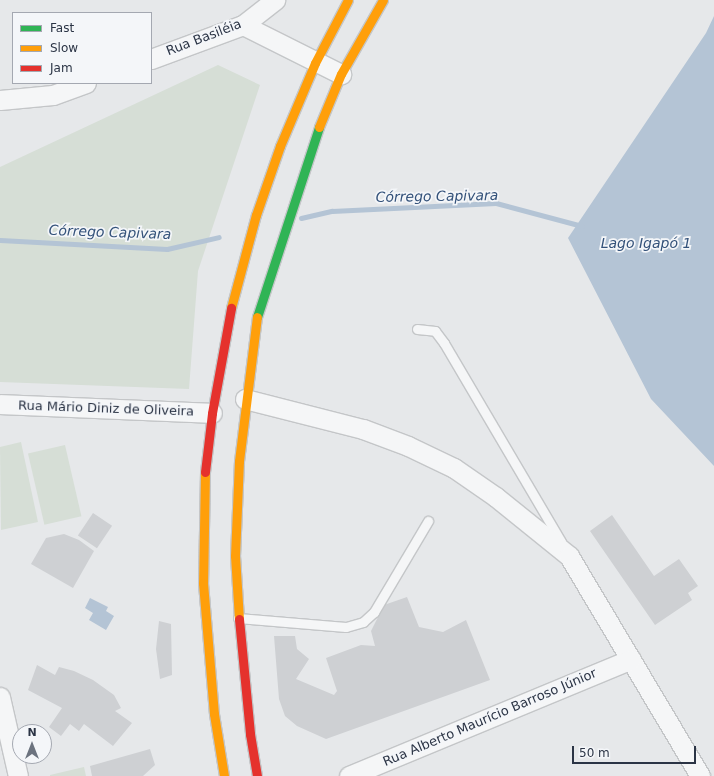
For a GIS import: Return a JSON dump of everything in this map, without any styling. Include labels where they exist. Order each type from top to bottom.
[{"type":"street","name":"Rua Basiléia","points":[[152,59],[243,25],[275,0]]},
{"type":"street","points":[[224,776],[214,714],[203,583],[206,466],[212,413],[233,295],[256,215],[280,146],[316,63],[348,0]]},
{"type":"street","points":[[258,776],[250,734],[238,618],[235,556],[238,461],[245,398],[258,309],[291,205],[341,74],[383,0]]},
{"type":"street","points":[[243,25],[316,63],[341,74]]},
{"type":"street","points":[[0,100],[53,95],[83,84]]},
{"type":"street","points":[[245,398],[363,429],[447,465],[496,497],[568,556],[700,776]]},
{"type":"street","name":"Rua Mário Diniz de Oliveira","points":[[0,404],[212,413]]},
{"type":"street","name":"Rua Alberto Maurício Barroso Júnior","points":[[349,776],[631,659]]},
{"type":"street","points":[[0,697],[18,776]]},
{"type":"lane","points":[[417,329],[435,331],[444,343],[568,556]]},
{"type":"lane","points":[[238,618],[346,627],[363,622],[374,612],[428,521]]},
{"type":"shaded area","points":[[218,65],[260,85],[198,271],[189,389],[0,382],[0,167]]},
{"type":"shaded area","points":[[21,442],[38,522],[1,530],[0,447]]},
{"type":"shaded area","points":[[65,445],[81,516],[44,525],[28,454]]},
{"type":"shaded area","points":[[84,767],[86,776],[50,776],[50,775]]},
{"type":"water","name":"Lago Igapó 1","points":[[714,16],[714,466],[651,399],[568,238],[706,33]]},
{"type":"water","points":[[90,598],[108,607],[106,611],[114,616],[106,630],[89,620],[93,613],[85,608]]},
{"type":"building","points":[[93,513],[112,526],[97,548],[78,535]]},
{"type":"building","points":[[612,515],[654,576],[679,559],[698,586],[688,593],[692,600],[655,625],[590,531]]},
{"type":"building","points":[[64,534],[79,540],[94,551],[73,588],[31,564],[46,538]]},
{"type":"building","points":[[407,597],[419,627],[443,632],[466,620],[490,680],[326,739],[297,726],[285,716],[279,699],[274,636],[295,636],[297,649],[309,659],[296,679],[334,695],[337,691],[326,658],[361,645],[375,646],[371,631],[384,605]]},
{"type":"building","points":[[159,621],[171,624],[172,675],[160,679],[156,649]]},
{"type":"building","points":[[37,665],[55,675],[59,667],[74,671],[93,680],[114,695],[121,708],[115,711],[132,723],[113,746],[84,724],[79,731],[70,724],[61,736],[52,729],[51,724],[62,708],[28,690]]},
{"type":"building","points":[[150,749],[155,765],[143,776],[92,776],[90,766]]},
{"type":"waterway","name":"Córrego Capivara","points":[[301,218],[332,211],[496,203],[582,226]]},
{"type":"waterway","name":"Córrego Capivara","points":[[0,240],[167,249],[219,237]]},
{"type":"traffic: fast","points":[[257,317],[319,127]]},
{"type":"traffic: slow","points":[[231,308],[256,215],[280,146],[315,63],[348,0]]},
{"type":"traffic: slow","points":[[319,127],[341,74],[383,0]]},
{"type":"traffic: slow","points":[[239,619],[235,556],[239,461],[257,317]]},
{"type":"traffic: slow","points":[[205,472],[203,583],[214,714],[224,776]]},
{"type":"traffic: jam","points":[[205,472],[212,413],[231,308]]},
{"type":"traffic: jam","points":[[239,619],[250,734],[257,776]]}]
